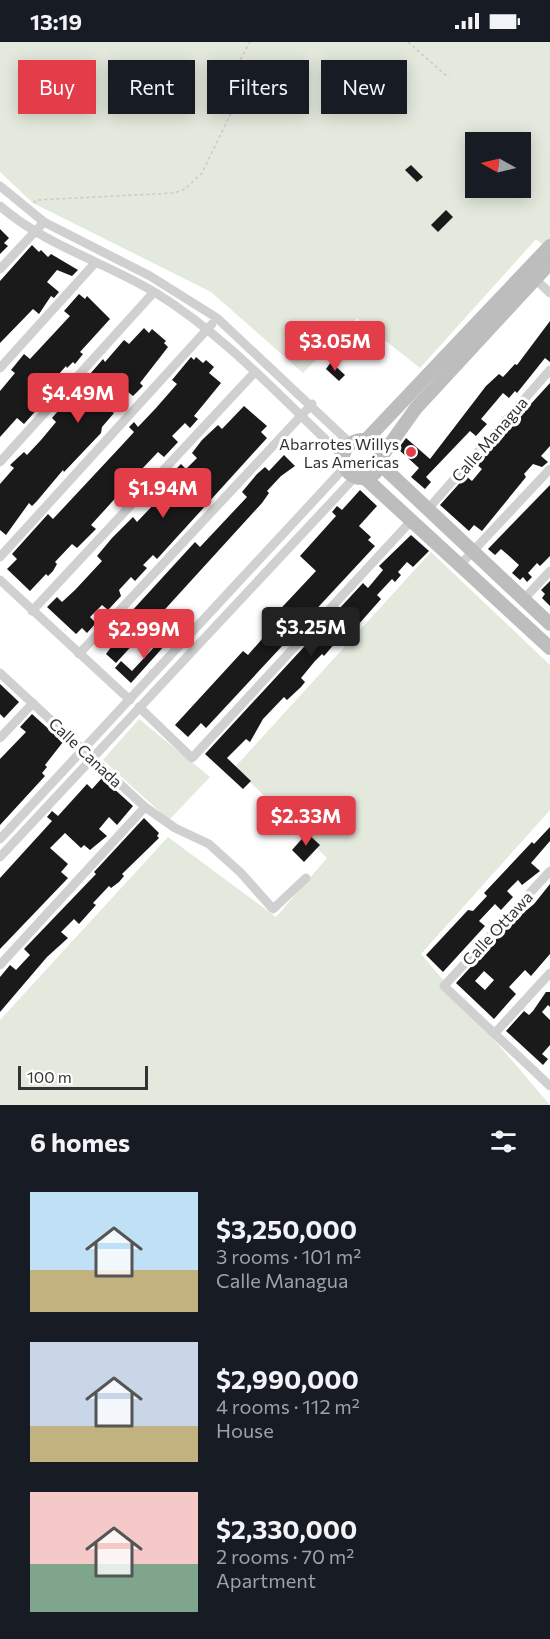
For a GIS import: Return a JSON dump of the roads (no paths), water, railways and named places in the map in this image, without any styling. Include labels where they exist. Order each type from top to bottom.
[{"type":"street","points":[[0,186],[44,222],[150,276],[217,318],[312,404],[350,443]]},
{"type":"street","points":[[0,206],[34,232],[154,292],[208,328],[301,415],[360,477],[412,520],[550,648]]},
{"type":"street","points":[[0,269],[44,222]]},
{"type":"street","points":[[350,443],[366,440],[405,411],[531,275],[550,246]]},
{"type":"street","points":[[0,368],[95,263]]},
{"type":"street","points":[[531,275],[550,263]]},
{"type":"street","points":[[531,275],[550,293]]},
{"type":"street","points":[[0,462],[154,292]]},
{"type":"street","points":[[0,557],[217,318]]},
{"type":"street","name":"Calle Managua","points":[[428,508],[550,370]]},
{"type":"street","points":[[32,611],[255,372]]},
{"type":"street","points":[[79,654],[312,404]]},
{"type":"street","points":[[0,857],[139,707],[360,477],[377,470],[405,411]]},
{"type":"street","points":[[366,440],[378,449],[380,460],[550,624]]},
{"type":"street","points":[[0,839],[130,700],[344,461],[350,443]]},
{"type":"street","points":[[460,565],[550,469]]},
{"type":"street","points":[[139,707],[192,758],[412,520]]},
{"type":"street","points":[[524,599],[550,571]]},
{"type":"street","points":[[0,580],[130,700]]},
{"type":"street","name":"Calle Canada","points":[[0,673],[145,807],[175,828],[209,844],[241,873],[273,909],[306,878]]},
{"type":"street","points":[[0,738],[33,703]]},
{"type":"street","points":[[0,965],[145,807]]},
{"type":"street","name":"Calle Ottawa","points":[[495,1033],[444,986],[550,871]]},
{"type":"street","points":[[548,1079],[495,1033],[550,973]]},
{"type":"place","name":"Abarrotes Willys Las Americas","points":[[411,452]]}]
